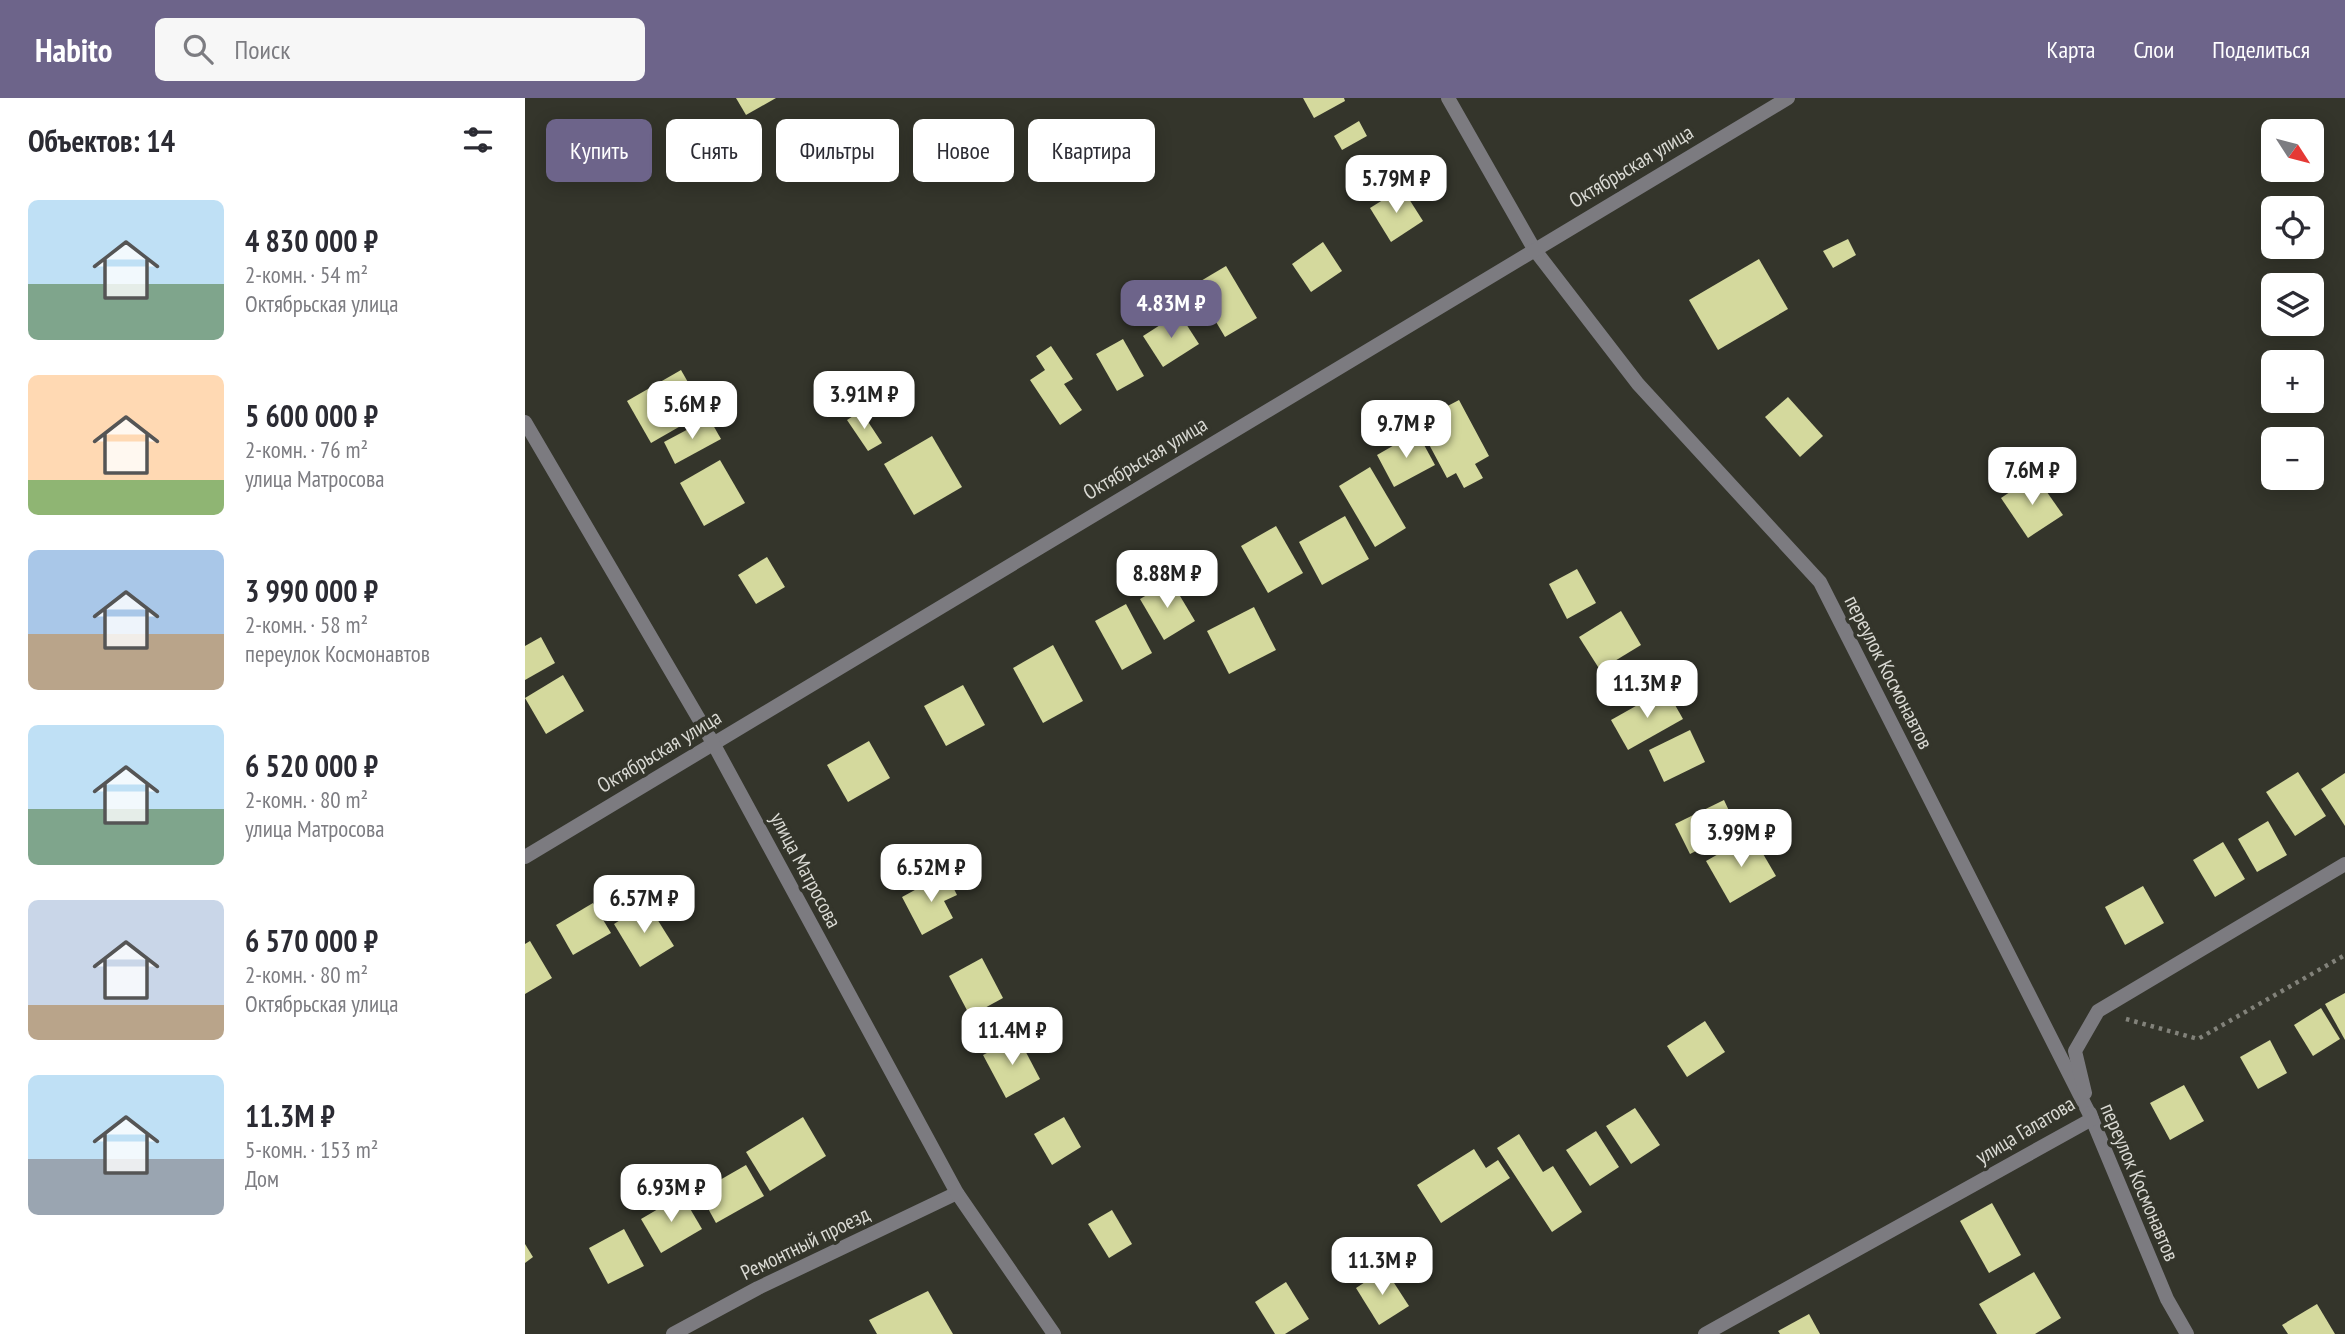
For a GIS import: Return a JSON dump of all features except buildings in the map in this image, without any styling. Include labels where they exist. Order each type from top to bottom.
[{"type":"street","name":"переулок Космонавтов","points":[[1448,98],[1534,249],[1638,384],[1820,582],[2092,1119],[2167,1299],[2187,1334]]},
{"type":"street","name":"Октябрьская улица","points":[[525,857],[1788,98]]},
{"type":"street","name":"улица Матросова","points":[[525,422],[713,743],[957,1193],[1054,1334]]},
{"type":"street","name":"улица Галатова","points":[[1705,1334],[2092,1119],[2075,1051],[2098,1011],[2345,864]]},
{"type":"street","name":"Ремонтный проезд","points":[[673,1334],[758,1288],[957,1193]]},
{"type":"path","points":[[2098,1011],[2198,1039],[2345,956]]}]
